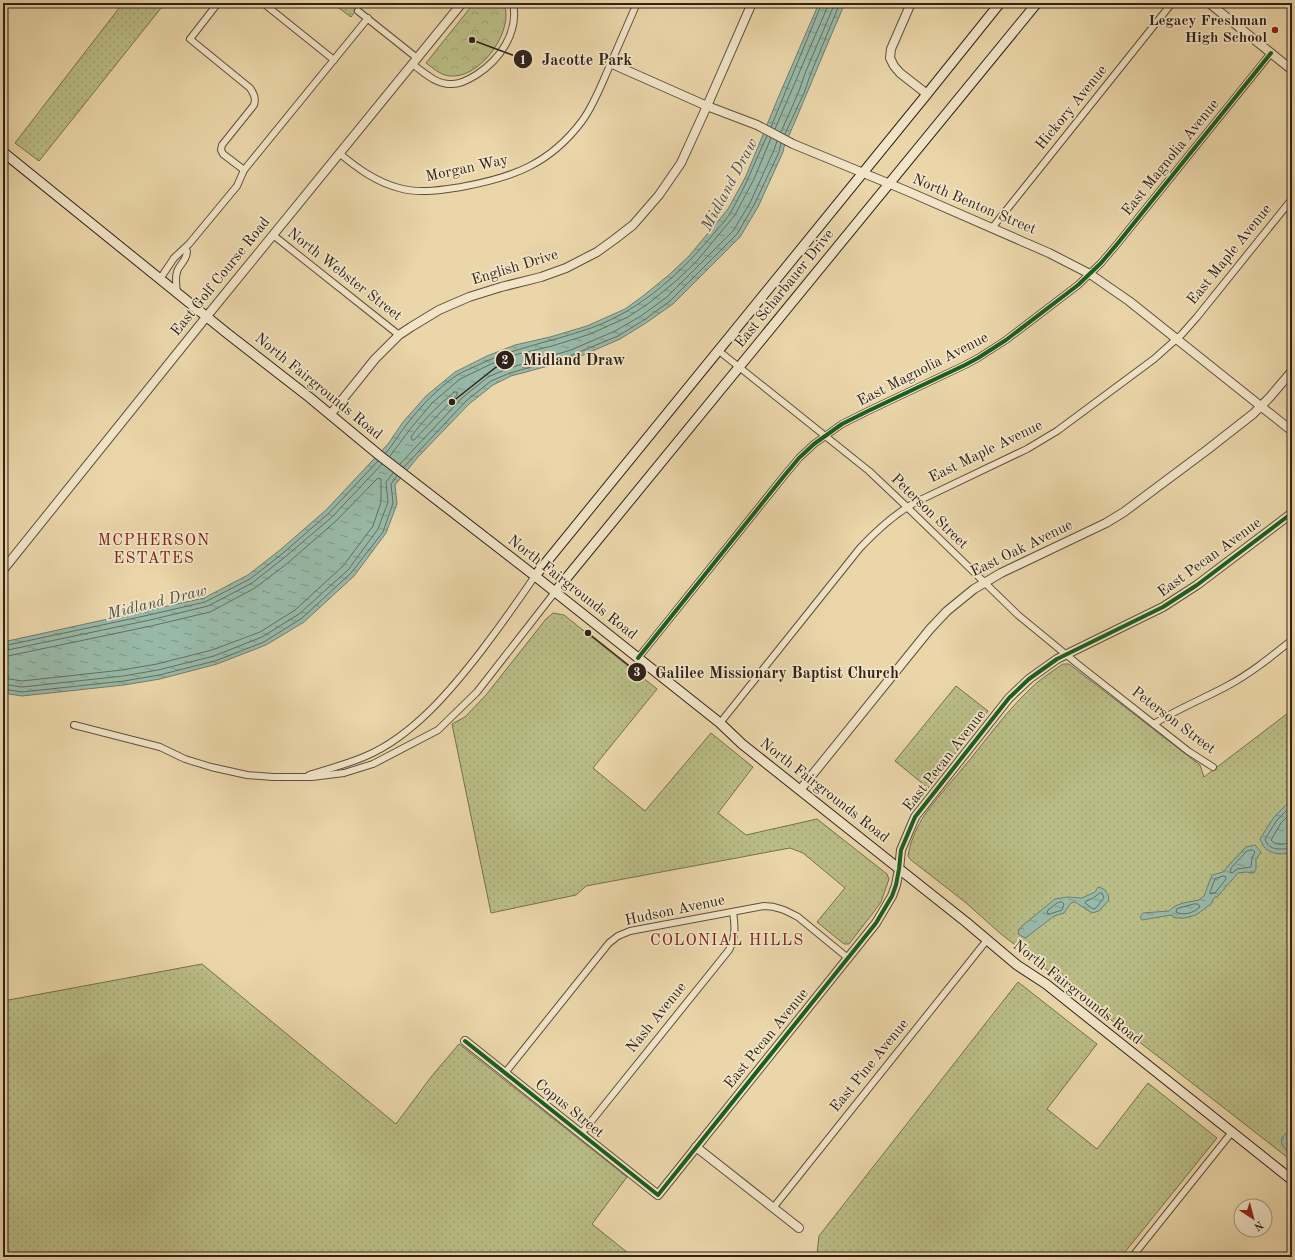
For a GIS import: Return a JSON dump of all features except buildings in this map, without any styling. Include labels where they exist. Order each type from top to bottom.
[{"type":"main road","name":"East Scharbauer Drive","points":[[535,576],[928,94],[1000,3]]},
{"type":"main road","name":"East Scharbauer Drive","points":[[555,592],[740,368],[1037,3]]},
{"type":"main road","name":"North Fairgrounds Road","points":[[3,152],[404,475],[535,576],[720,723],[742,744],[966,922],[1017,965],[1046,984],[1292,1180]]},
{"type":"street","points":[[218,3],[190,39],[250,88],[254,94],[256,100],[254,105],[222,145],[221,150],[223,154],[244,170]]},
{"type":"street","points":[[263,3],[334,60]]},
{"type":"street","name":"East Golf Course Road","points":[[3,570],[207,316],[462,3]]},
{"type":"street","points":[[358,11],[368,18],[415,61],[432,79],[449,84],[461,83],[486,69],[506,46],[515,13],[513,3]]},
{"type":"street","name":"Morgan Way","points":[[339,153],[370,176],[393,187],[426,192],[440,191],[495,179],[516,173],[533,165],[548,155],[573,132],[585,117],[594,101],[637,3]]},
{"type":"street","name":"English Drive","points":[[330,415],[375,359],[399,335],[432,314],[456,302],[487,291],[560,271],[582,260],[616,239],[633,225],[646,212],[665,188],[681,163],[752,3]]},
{"type":"street","points":[[911,3],[891,49],[890,58],[900,73],[928,94]]},
{"type":"street","name":"Hickory Avenue","points":[[992,228],[1172,3]]},
{"type":"street","points":[[1209,3],[1292,70]]},
{"type":"street","points":[[160,279],[174,258],[184,249],[237,186],[244,170],[368,18]]},
{"type":"street","name":"East Magnolia Avenue","points":[[638,658],[791,467],[814,444],[847,422],[983,355],[1046,310],[1090,274],[1118,243],[1271,53]]},
{"type":"street","name":"North Benton Street","points":[[610,63],[707,106],[757,125],[793,144],[1049,253],[1090,274],[1130,301],[1292,431]]},
{"type":"street","name":"East Maple Avenue","points":[[720,723],[860,548],[888,520],[907,507],[936,491],[1027,449],[1050,436],[1070,423],[1148,364],[1176,339],[1197,317],[1292,199]]},
{"type":"street","name":"North Webster Street","points":[[273,235],[399,335]]},
{"type":"street","points":[[177,292],[177,270],[184,262],[187,255],[187,251],[184,249]]},
{"type":"street","name":"Peterson Street","points":[[719,351],[868,471],[1018,615],[1066,655],[1188,751],[1213,767]]},
{"type":"street","name":"East Oak Avenue","points":[[800,790],[935,623],[947,611],[974,589],[1001,573],[1120,515],[1253,414],[1292,371]]},
{"type":"street","name":"East Pecan Avenue","points":[[658,1195],[876,923],[886,907],[896,884],[902,847],[910,826],[922,807],[1010,698],[1029,679],[1057,659],[1178,599],[1292,513]]},
{"type":"street","points":[[301,777],[367,756],[395,740],[428,713],[472,663],[513,610],[535,576]]},
{"type":"street","points":[[74,725],[160,747],[185,759],[211,767],[247,775],[312,777],[344,773],[373,764],[438,730],[477,692],[555,592]]},
{"type":"street","points":[[1154,724],[1169,714],[1229,685],[1258,666],[1292,640]]},
{"type":"street","name":"Hudson Avenue","points":[[506,1073],[609,943],[632,930],[766,906],[780,908],[798,917],[848,958]]},
{"type":"street","name":"Nash Avenue","points":[[581,1134],[728,951],[735,933],[733,912]]},
{"type":"street","name":"East Pine Avenue","points":[[773,1208],[987,940]]},
{"type":"street","name":"Copus Street","points":[[465,1041],[658,1195]]},
{"type":"street","points":[[1132,1257],[1232,1132]]},
{"type":"street","points":[[696,1147],[799,1228]]},
{"type":"green space","points":[[123,3],[165,3],[39,161],[15,143]]},
{"type":"green space","points":[[332,3],[361,3],[351,17]]},
{"type":"green space","points":[[474,3],[504,3],[506,14],[500,39],[483,62],[473,70],[461,75],[450,76],[443,74],[426,63]]},
{"type":"green space","points":[[553,613],[564,615],[657,689],[593,768],[645,811],[711,733],[753,767],[718,813],[746,835],[817,819],[887,874],[889,879],[881,902],[849,944],[844,944],[817,922],[845,888],[803,853],[790,848],[586,886],[576,895],[491,913],[452,724],[465,717],[486,695],[546,619]]},
{"type":"green space","points":[[1063,664],[1069,664],[1200,765],[1204,777],[1292,710],[1292,1161],[1001,934],[965,902],[911,860],[908,856],[911,842],[917,828],[936,800],[1020,699],[1037,683]]},
{"type":"green space","points":[[956,686],[988,711],[928,788],[895,761]]},
{"type":"green space","points":[[202,964],[396,1124],[431,1077],[459,1044],[627,1177],[592,1224],[633,1257],[3,1257],[3,1001]]},
{"type":"green space","points":[[1018,982],[1097,1044],[1047,1109],[1097,1149],[1148,1083],[1217,1138],[1121,1257],[814,1257],[817,1254],[819,1236]]},
{"type":"water","points":[[819,3],[845,3],[783,152],[758,207],[740,237],[673,304],[646,323],[620,339],[574,359],[511,376],[493,385],[469,404],[418,457],[395,485],[397,504],[386,533],[354,576],[304,622],[266,645],[217,664],[160,679],[124,685],[22,696],[3,693],[3,642],[204,598],[248,575],[280,550],[326,510],[388,444],[403,422],[426,396],[455,372],[487,356],[515,345],[587,326],[625,309],[670,274],[689,256],[728,209],[746,176]]},
{"type":"water","points":[[1292,799],[1292,850],[1281,854],[1276,854],[1265,848],[1260,839],[1274,817]]},
{"type":"water","points":[[1255,845],[1261,852],[1256,859],[1256,869],[1254,873],[1238,873],[1218,896],[1214,898],[1211,904],[1196,915],[1185,918],[1176,918],[1171,915],[1142,920],[1140,917],[1143,913],[1169,911],[1175,906],[1183,903],[1199,900],[1204,896],[1212,875],[1223,872],[1246,847]]},
{"type":"water","points":[[1098,887],[1105,891],[1109,900],[1099,911],[1092,913],[1075,902],[1071,903],[1064,913],[1054,916],[1027,937],[1025,938],[1018,934],[1019,929],[1022,926],[1055,899],[1067,897],[1082,898],[1095,892]]},
{"type":"water","points":[[1292,1131],[1292,1155],[1285,1149],[1282,1143],[1283,1137]]},
{"type":"cycle path","points":[[638,658],[784,476],[799,458],[814,444],[842,424],[978,358],[1006,340],[1078,285],[1101,263],[1118,243],[1271,53]]},
{"type":"cycle path","points":[[465,1041],[658,1195],[876,923],[892,896],[896,885],[901,850],[915,817],[1009,698],[1029,679],[1057,659],[1163,607],[1197,585],[1292,513]]},
{"type":"place","name":"Legacy Freshman High School","points":[[1275,30]]},
{"type":"place","name":"Jacotte Park","points":[[472,40]]},
{"type":"place","name":"Midland Draw","points":[[452,402]]},
{"type":"place","name":"Galilee Missionary Baptist Church","points":[[588,633]]},
{"type":"district","name":"MCPHERSON ESTATES","points":[[154,550]]},
{"type":"district","name":"COLONIAL HILLS","points":[[727,941]]}]
